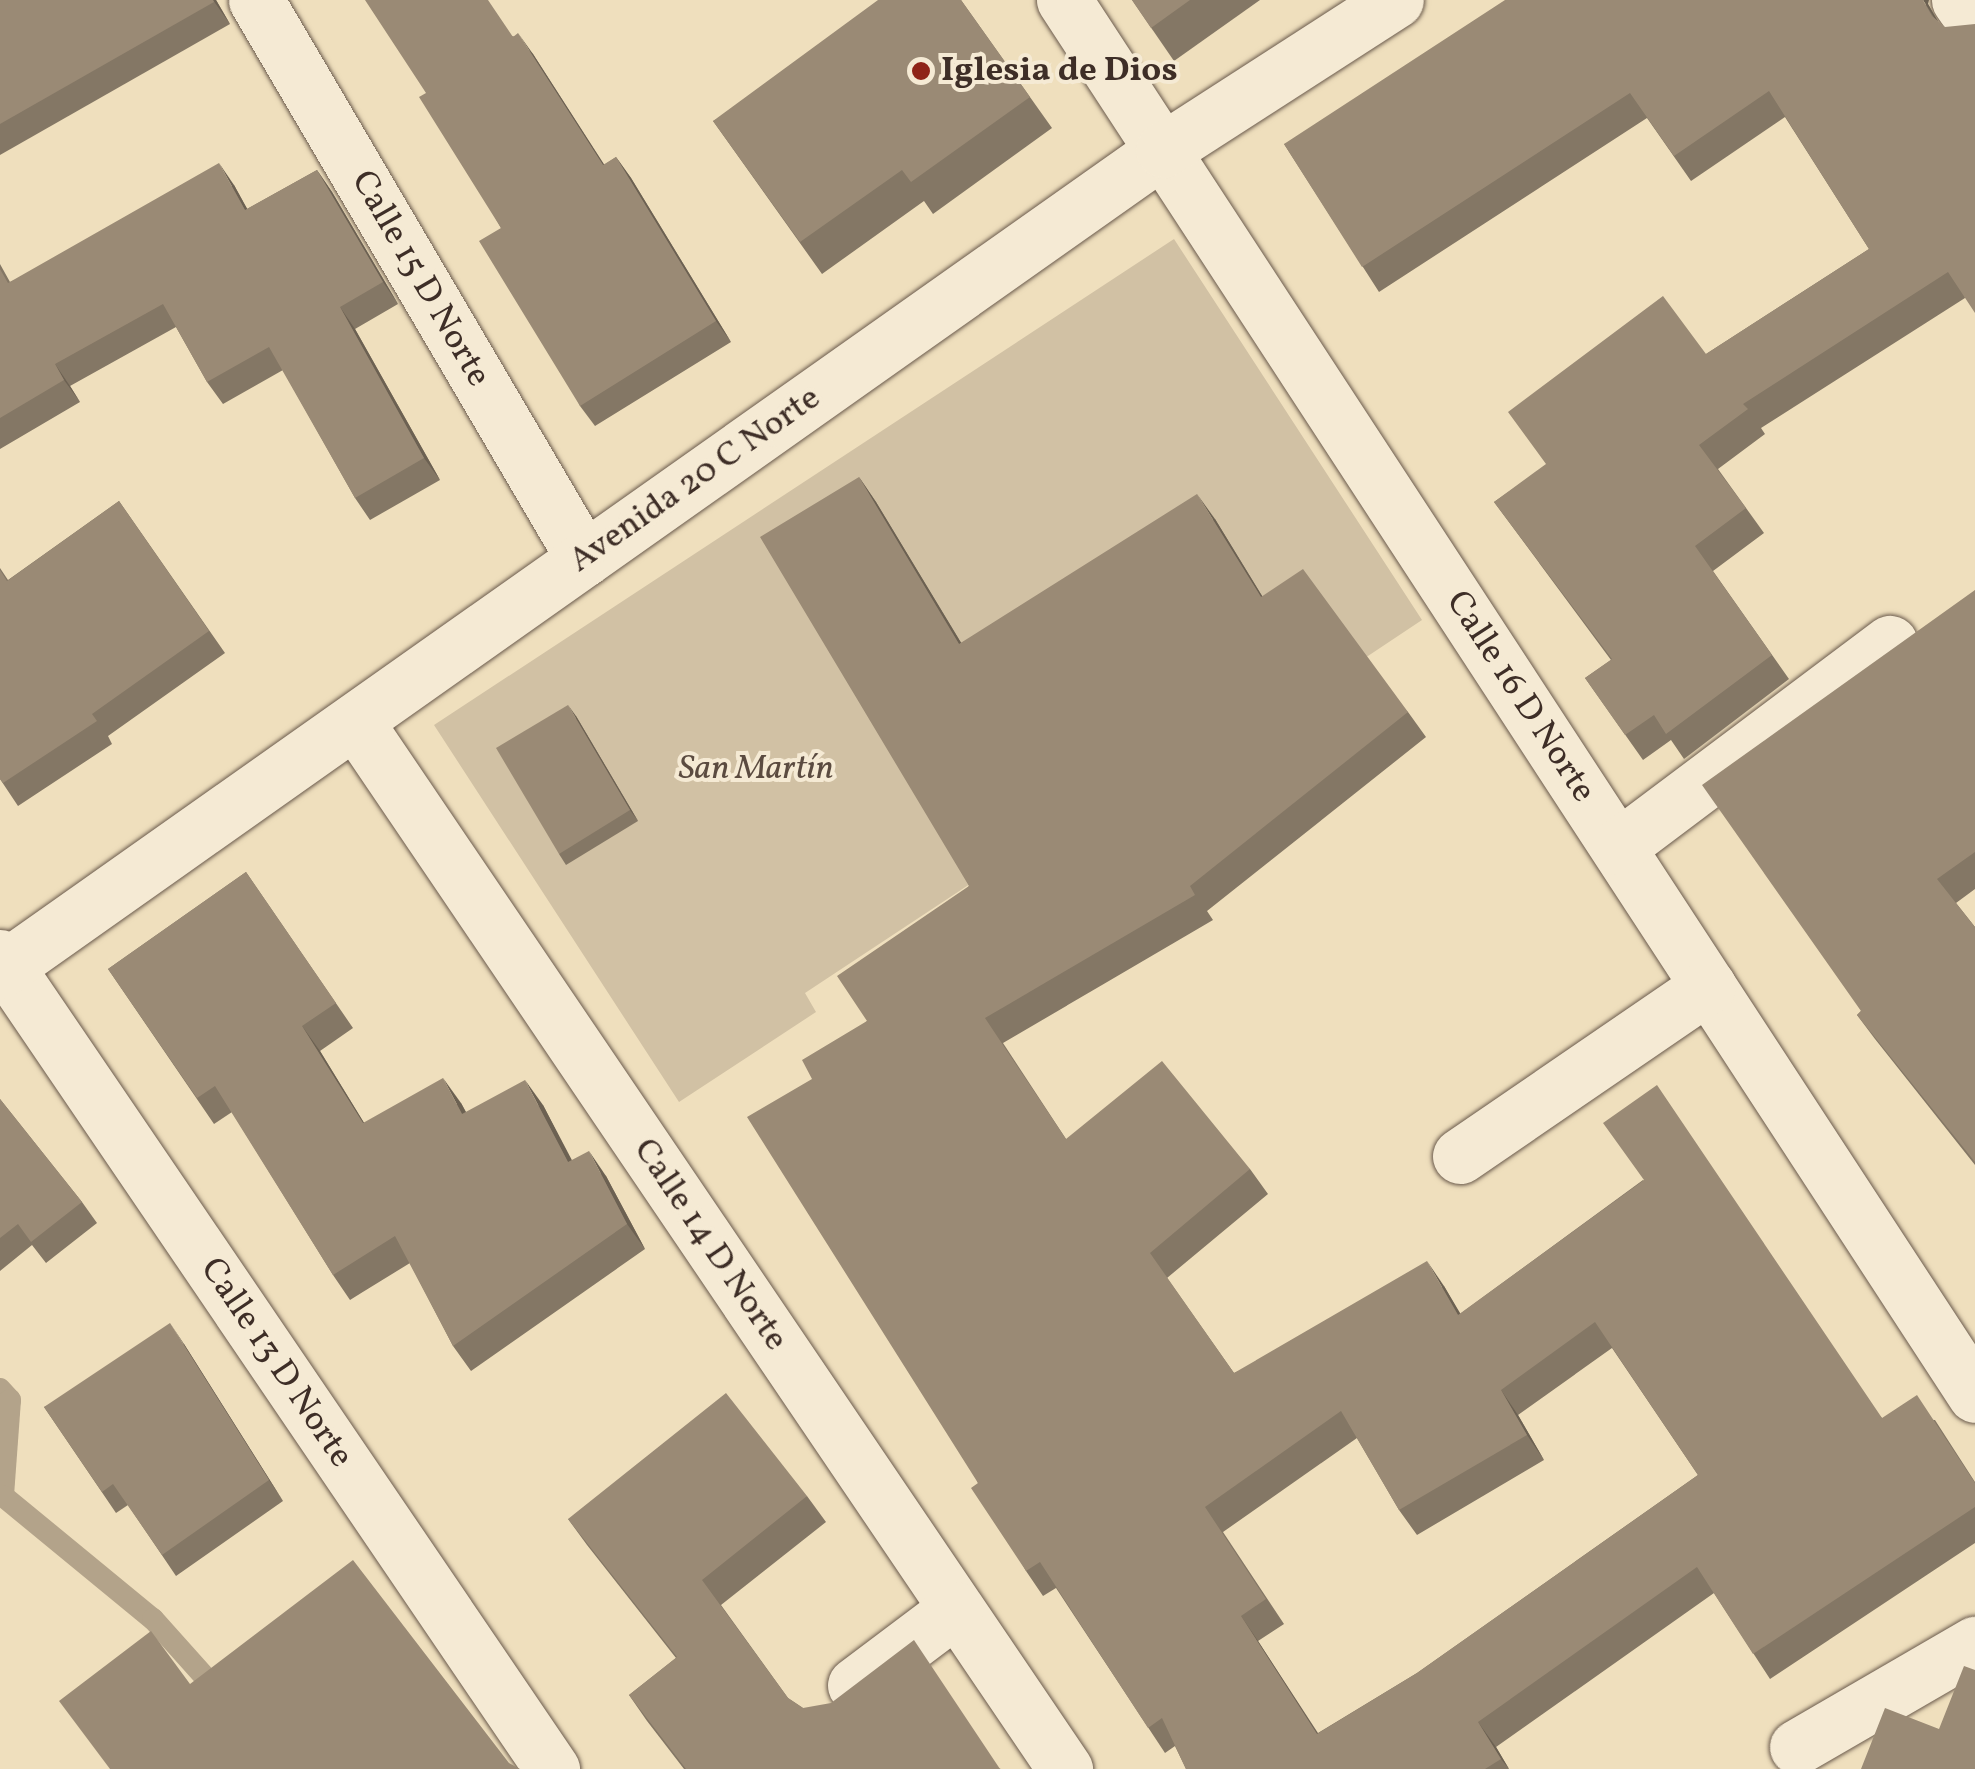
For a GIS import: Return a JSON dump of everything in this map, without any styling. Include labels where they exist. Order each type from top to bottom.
[{"type":"street","name":"Calle 15 D Norte","points":[[256,0],[584,558]]},
{"type":"street","name":"Calle 16 D Norte","points":[[1064,0],[1975,1395]]},
{"type":"street","name":"Avenida 20 C Norte","points":[[2,965],[356,721],[1164,150],[1396,0]]},
{"type":"street","points":[[1959,0],[1975,23]]},
{"type":"street","points":[[1618,847],[1890,643]]},
{"type":"street","name":"Calle 14 D Norte","points":[[356,721],[1064,1769]]},
{"type":"street","name":"Calle 13 D Norte","points":[[2,965],[552,1769]]},
{"type":"street","points":[[1460,1156],[1708,986]]},
{"type":"street","points":[[830,1704],[956,1609]]},
{"type":"street","points":[[1796,1747],[1975,1644]]},
{"type":"green space","name":"San Martín","points":[[1174,239],[1422,620],[1251,734],[1020,851],[805,993],[816,1012],[679,1102],[434,725]]},
{"type":"building","points":[[0,0],[213,0],[214,2],[0,124]]},
{"type":"building","points":[[365,0],[488,0],[513,37],[518,33],[603,165],[616,157],[716,321],[580,406],[479,241],[501,228],[419,97],[426,93]]},
{"type":"building","points":[[878,0],[961,0],[1030,97],[911,182],[902,170],[800,242],[713,121]]},
{"type":"building","points":[[1132,0],[1190,0],[1151,28]]},
{"type":"building","points":[[1505,0],[1923,0],[1932,16],[1945,27],[1975,24],[1975,313],[1948,272],[1743,404],[1748,409],[1699,445],[1746,508],[1695,546],[1772,655],[1666,734],[1654,715],[1625,735],[1585,678],[1612,659],[1494,502],[1546,464],[1508,412],[1663,296],[1706,354],[1869,249],[1769,91],[1674,156],[1630,93],[1362,267],[1284,144]]},
{"type":"building","points":[[219,163],[245,210],[317,170],[383,282],[340,307],[424,458],[355,498],[269,347],[207,382],[163,304],[55,364],[64,380],[0,418],[0,269],[8,283]]},
{"type":"building","points":[[859,477],[959,644],[1197,494],[1261,597],[1303,569],[1408,712],[1190,886],[1195,895],[985,1018],[1066,1139],[1162,1061],[1250,1169],[1150,1253],[1234,1373],[1427,1261],[1458,1315],[1644,1180],[1603,1123],[1657,1085],[1882,1418],[1917,1395],[1975,1483],[1975,1507],[1753,1654],[1697,1567],[1478,1722],[1501,1759],[1485,1769],[1186,1769],[1162,1718],[1148,1728],[1040,1562],[1026,1571],[971,1488],[978,1483],[747,1117],[812,1079],[802,1060],[867,1021],[837,976],[969,886],[760,537]],"holes":[[[1595,1322],[1698,1475],[1417,1673],[1317,1734],[1241,1616],[1266,1599],[1205,1507],[1341,1411],[1399,1510],[1527,1435],[1501,1390]]]},
{"type":"building","points":[[119,501],[209,631],[92,714],[97,721],[3,783],[0,570],[7,581]]},
{"type":"building","points":[[1975,590],[1975,852],[1937,879],[1975,927],[1975,1162],[1857,1015],[1861,1011],[1702,785]]},
{"type":"building","points":[[568,705],[630,810],[559,854],[496,748]]},
{"type":"building","points":[[246,872],[336,1003],[302,1026],[363,1123],[443,1078],[462,1114],[525,1080],[568,1162],[589,1151],[627,1224],[453,1346],[395,1236],[333,1275],[215,1086],[197,1098],[108,969]]},
{"type":"building","points":[[0,1099],[82,1202],[31,1242],[18,1224],[0,1238]]},
{"type":"building","points":[[170,1323],[269,1480],[162,1555],[113,1484],[102,1492],[44,1407]]},
{"type":"building","points":[[726,1393],[807,1496],[702,1580],[788,1698],[803,1708],[831,1703],[914,1640],[1000,1769],[686,1769],[629,1695],[677,1657],[568,1519]]},
{"type":"building","points":[[353,1560],[509,1763],[520,1769],[110,1769],[59,1701],[151,1631],[190,1684]]},
{"type":"building","points":[[1964,1666],[1975,1670],[1975,1769],[1861,1769],[1885,1708],[1939,1729]]},
{"type":"waterway","points":[[0,1389],[10,1400],[3,1496],[153,1619],[221,1695]]},
{"type":"place","name":"Iglesia de Dios","points":[[921,71]]}]
